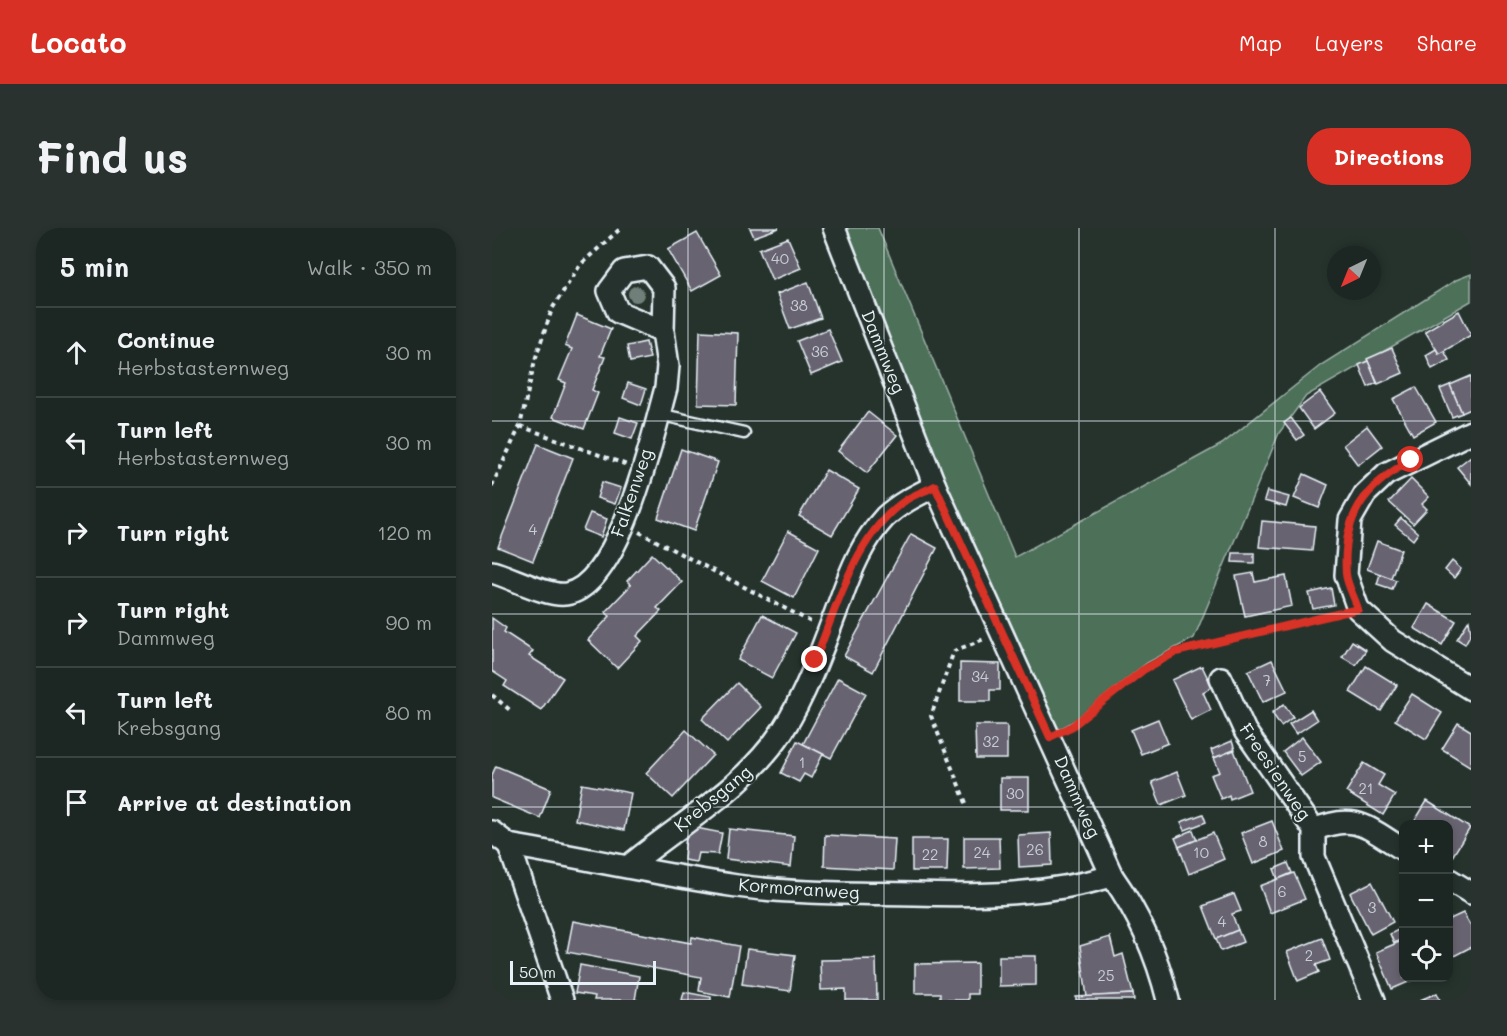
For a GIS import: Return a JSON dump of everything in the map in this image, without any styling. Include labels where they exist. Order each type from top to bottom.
[{"type":"street","name":"Dammweg","points":[[834,228],[935,486],[1112,876],[1134,909],[1152,951],[1168,1000]]},
{"type":"street","name":"Falkenweg","points":[[492,572],[564,595],[577,591],[599,571],[625,524],[658,414],[668,366],[663,331]]},
{"type":"street","points":[[1471,432],[1386,474],[1365,494],[1350,520],[1346,575],[1358,609],[1394,641],[1471,688]]},
{"type":"street","name":"Krebsgang","points":[[629,866],[711,806],[763,757],[783,730],[800,700],[851,570],[866,542],[886,517],[906,500],[935,486]]},
{"type":"street","name":"Freesienweg","points":[[1221,678],[1245,731],[1314,830],[1314,857],[1374,1000]]},
{"type":"street","points":[[1314,830],[1345,820],[1359,824],[1399,847]]},
{"type":"street","name":"Kormoranweg","points":[[492,832],[509,845],[738,886],[854,893],[960,895],[1044,891],[1077,886],[1112,876]]},
{"type":"street","points":[[509,845],[562,1000]]},
{"type":"street","points":[[1453,882],[1471,893]]},
{"type":"lane","points":[[658,414],[744,433]]},
{"type":"path","points":[[492,486],[520,426],[535,360],[552,309],[580,265],[621,228]]},
{"type":"path","points":[[520,426],[642,470]]},
{"type":"path","points":[[625,524],[827,630]]},
{"type":"path","points":[[1050,737],[1071,727],[1136,675],[1176,652],[1358,609]]},
{"type":"path","points":[[966,803],[931,716],[954,651],[1001,631]]},
{"type":"path","points":[[492,695],[511,711]]},
{"type":"green space","points":[[845,228],[878,228],[1015,557],[1222,444],[1321,365],[1456,280],[1471,274],[1471,301],[1306,396],[1279,433],[1194,638],[1147,663],[1076,720],[1058,730],[949,491]]},
{"type":"building","points":[[750,228],[779,228],[754,237]]},
{"type":"building","points":[[697,233],[721,275],[692,291],[668,249]]},
{"type":"building","points":[[788,238],[801,268],[772,280],[759,249]]},
{"type":"building","points":[[808,282],[821,318],[790,329],[777,294]]},
{"type":"building","points":[[1459,311],[1471,335],[1439,354],[1425,331]]},
{"type":"building","points":[[577,315],[611,329],[600,356],[605,357],[592,390],[598,393],[584,429],[553,417],[566,383],[559,380],[572,349],[565,346]]},
{"type":"building","points":[[828,329],[842,362],[811,375],[797,341]]},
{"type":"building","points":[[700,331],[738,333],[736,405],[698,404]]},
{"type":"building","points":[[646,342],[650,358],[630,362],[627,346]]},
{"type":"building","points":[[1392,348],[1403,373],[1378,384],[1367,359]]},
{"type":"building","points":[[1436,349],[1439,354],[1444,351],[1449,360],[1432,369],[1426,355]]},
{"type":"building","points":[[1368,361],[1377,383],[1368,387],[1359,365]]},
{"type":"building","points":[[1471,376],[1471,409],[1462,413],[1450,385]]},
{"type":"building","points":[[628,383],[646,389],[641,405],[623,398]]},
{"type":"building","points":[[1450,385],[1462,413],[1452,417],[1440,389]]},
{"type":"building","points":[[1416,387],[1436,422],[1413,435],[1393,399]]},
{"type":"building","points":[[1320,392],[1335,413],[1314,429],[1299,408]]},
{"type":"building","points":[[868,412],[897,435],[867,473],[838,451]]},
{"type":"building","points":[[620,417],[638,423],[632,439],[615,433]]},
{"type":"building","points":[[1291,418],[1304,435],[1297,440],[1284,423]]},
{"type":"building","points":[[1367,426],[1382,446],[1358,465],[1343,445]]},
{"type":"building","points":[[538,444],[573,458],[533,561],[498,547]]},
{"type":"building","points":[[681,449],[718,462],[694,531],[658,518]]},
{"type":"building","points":[[1471,456],[1471,484],[1457,467]]},
{"type":"building","points":[[826,470],[859,489],[832,535],[799,516]]},
{"type":"building","points":[[1304,474],[1328,485],[1319,508],[1294,498]]},
{"type":"building","points":[[1411,479],[1429,497],[1422,504],[1427,509],[1413,524],[1389,502]]},
{"type":"building","points":[[602,482],[621,488],[615,504],[597,498]]},
{"type":"building","points":[[1267,491],[1289,497],[1286,507],[1264,501]]},
{"type":"building","points":[[590,513],[607,519],[601,537],[583,530]]},
{"type":"building","points":[[1401,518],[1418,533],[1413,540],[1395,525]]},
{"type":"building","points":[[1262,521],[1315,526],[1312,551],[1259,547]]},
{"type":"building","points":[[788,531],[819,548],[794,598],[762,581]]},
{"type":"building","points":[[911,534],[937,548],[873,672],[844,656]]},
{"type":"building","points":[[1377,541],[1401,550],[1391,578],[1367,569]]},
{"type":"building","points":[[1233,553],[1254,553],[1254,563],[1232,562]]},
{"type":"building","points":[[652,554],[682,582],[657,608],[661,611],[637,636],[642,641],[617,668],[588,640],[610,616],[605,612],[631,585],[627,581]]},
{"type":"building","points":[[1452,561],[1461,569],[1454,578],[1445,570]]},
{"type":"building","points":[[1253,573],[1255,582],[1286,576],[1292,606],[1245,616],[1236,576]]},
{"type":"building","points":[[1380,574],[1396,580],[1392,589],[1377,584]]},
{"type":"building","points":[[1331,588],[1334,605],[1313,609],[1309,593]]},
{"type":"building","points":[[1428,604],[1456,621],[1442,645],[1414,628]]},
{"type":"building","points":[[762,615],[796,633],[772,678],[738,660]]},
{"type":"building","points":[[492,618],[506,628],[504,632],[533,651],[529,656],[563,678],[541,710],[504,686],[507,681],[492,671]]},
{"type":"building","points":[[1469,620],[1471,633],[1465,644],[1457,639]]},
{"type":"building","points":[[1352,641],[1366,650],[1356,665],[1342,657]]},
{"type":"building","points":[[1272,660],[1287,691],[1263,702],[1248,671]]},
{"type":"building","points":[[960,663],[1000,664],[1000,690],[990,690],[990,701],[960,701]]},
{"type":"building","points":[[1202,666],[1212,687],[1203,692],[1211,710],[1191,720],[1172,680]]},
{"type":"building","points":[[1366,666],[1397,685],[1381,711],[1350,692]]},
{"type":"building","points":[[838,678],[866,693],[831,758],[803,744]]},
{"type":"building","points":[[737,683],[761,707],[727,743],[702,719]]},
{"type":"building","points":[[1412,694],[1442,713],[1426,739],[1395,720]]},
{"type":"building","points":[[1284,704],[1293,717],[1281,726],[1272,713]]},
{"type":"building","points":[[1311,710],[1317,720],[1296,734],[1289,724]]},
{"type":"building","points":[[1158,719],[1168,743],[1141,754],[1131,730]]},
{"type":"building","points":[[1458,723],[1471,731],[1471,767],[1442,749]]},
{"type":"building","points":[[975,725],[1007,725],[1007,759],[976,759]]},
{"type":"building","points":[[686,730],[713,755],[673,798],[646,773]]},
{"type":"building","points":[[1302,737],[1321,762],[1301,776],[1283,752]]},
{"type":"building","points":[[797,741],[823,754],[811,778],[804,774],[799,782],[781,773]]},
{"type":"building","points":[[1232,741],[1235,750],[1214,758],[1211,750]]},
{"type":"building","points":[[1234,750],[1250,791],[1230,799],[1229,795],[1221,799],[1211,775],[1220,772],[1214,758]]},
{"type":"building","points":[[1364,763],[1384,775],[1378,785],[1395,795],[1383,815],[1346,792]]},
{"type":"building","points":[[496,766],[551,789],[540,818],[492,798],[492,775]]},
{"type":"building","points":[[1177,772],[1186,795],[1161,805],[1152,782]]},
{"type":"building","points":[[1000,778],[1029,778],[1029,810],[1000,810]]},
{"type":"building","points":[[582,784],[631,793],[624,830],[575,820]]},
{"type":"building","points":[[1427,801],[1470,828],[1453,855],[1453,820],[1415,820]]},
{"type":"building","points":[[1203,814],[1206,822],[1185,830],[1181,822]]},
{"type":"building","points":[[1272,821],[1284,851],[1253,864],[1241,833]]},
{"type":"building","points":[[696,828],[722,833],[718,854],[698,853],[696,862],[684,860],[686,833]]},
{"type":"building","points":[[729,829],[794,836],[791,867],[726,859]]},
{"type":"building","points":[[1193,830],[1197,840],[1179,847],[1175,838]]},
{"type":"building","points":[[1051,833],[1052,865],[1019,867],[1018,835]]},
{"type":"building","points":[[1213,833],[1224,859],[1189,874],[1179,847]]},
{"type":"building","points":[[825,835],[895,839],[893,870],[824,866]]},
{"type":"building","points":[[964,837],[999,837],[1000,868],[964,869]]},
{"type":"building","points":[[912,839],[948,839],[947,871],[912,871]]},
{"type":"building","points":[[1288,863],[1292,873],[1278,879],[1274,869]]},
{"type":"building","points":[[1294,873],[1305,899],[1270,913],[1260,886]]},
{"type":"building","points":[[1372,882],[1393,922],[1371,934],[1350,893]]},
{"type":"building","points":[[1234,894],[1241,911],[1232,914],[1238,930],[1216,939],[1203,906]]},
{"type":"building","points":[[1463,913],[1471,927],[1471,947],[1453,956],[1453,928],[1453,918]]},
{"type":"building","points":[[573,921],[691,943],[692,937],[739,946],[730,997],[699,991],[701,977],[567,952]]},
{"type":"building","points":[[1238,930],[1243,942],[1221,951],[1216,939]]},
{"type":"building","points":[[1399,930],[1399,940],[1394,943],[1390,934]]},
{"type":"building","points":[[1110,937],[1115,957],[1123,954],[1133,994],[1087,997],[1080,946]]},
{"type":"building","points":[[1322,938],[1330,960],[1316,965],[1319,972],[1298,981],[1287,952]]},
{"type":"building","points":[[1399,942],[1399,982],[1408,982],[1392,989],[1376,952]]},
{"type":"building","points":[[747,949],[795,955],[790,991],[742,984]]},
{"type":"building","points":[[999,956],[1036,956],[1036,985],[999,986]]},
{"type":"building","points":[[876,959],[877,1000],[846,1000],[846,989],[821,990],[820,960]]},
{"type":"building","points":[[977,963],[977,994],[968,994],[968,1000],[940,1000],[940,993],[915,993],[915,964]]},
{"type":"building","points":[[580,965],[639,976],[635,1000],[594,1000],[595,996],[575,993]]},
{"type":"building","points":[[684,992],[711,997],[711,1000],[682,1000]]},
{"type":"building","points":[[1437,993],[1440,1000],[1420,1000]]},
{"type":"building","points":[[1133,994],[1134,1000],[1076,1000],[1076,997]]},
{"type":"route","points":[[815,660],[851,570],[866,542],[886,517],[906,500],[935,486],[1050,737],[1071,727],[1088,715],[1114,691],[1143,670],[1176,652],[1358,609],[1346,575],[1350,520],[1365,494],[1386,474],[1411,460]]}]
